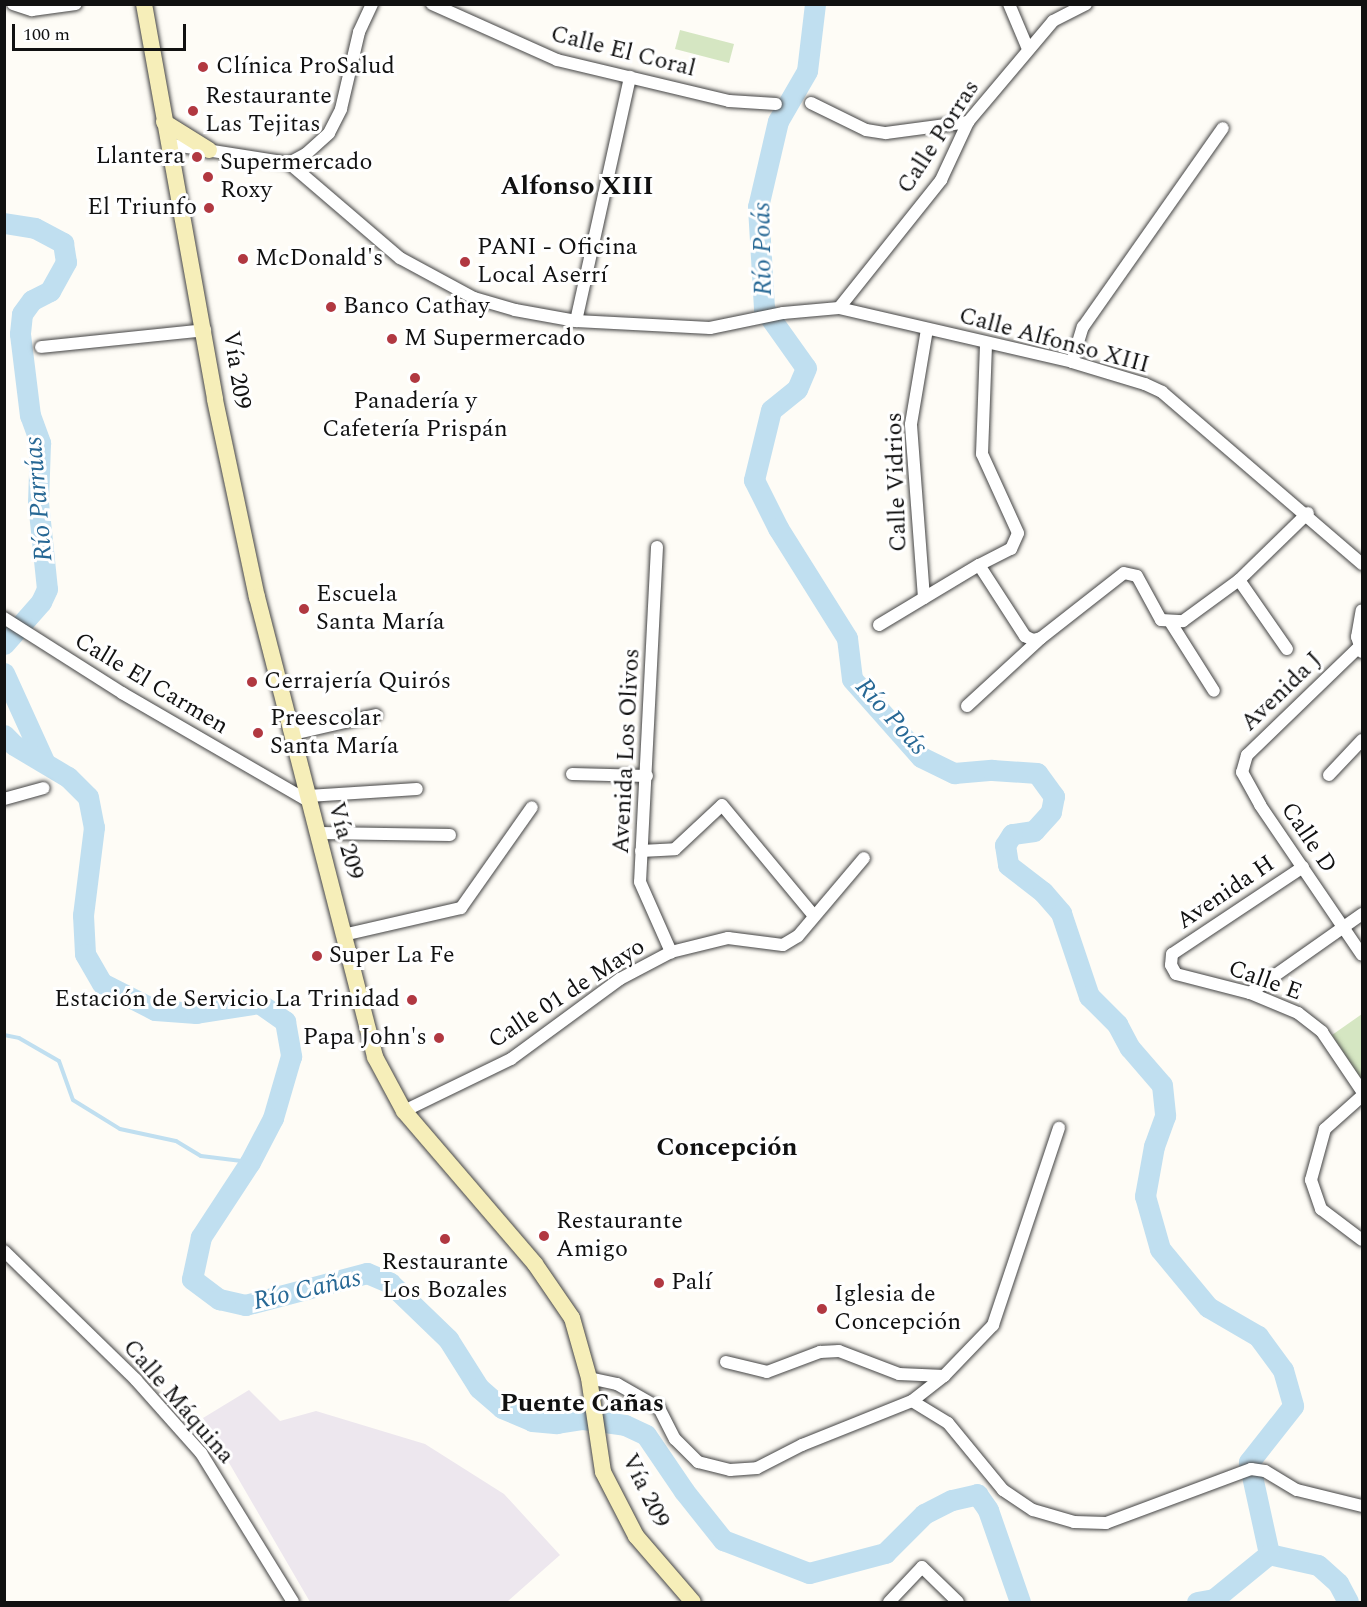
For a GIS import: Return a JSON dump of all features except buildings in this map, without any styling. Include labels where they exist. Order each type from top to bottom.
[{"type":"main road","name":"Vía 209","points":[[144,4],[168,144],[205,330],[215,400],[257,597],[309,799],[320,833],[343,935],[375,1057],[404,1111],[536,1264],[572,1318],[590,1378],[603,1472],[636,1536],[693,1602]]},
{"type":"main road","points":[[164,122],[209,150]]},
{"type":"street","points":[[13,4],[32,10],[76,4]]},
{"type":"street","points":[[168,144],[289,163],[306,154],[329,134],[341,109],[360,32],[372,4]]},
{"type":"street","name":"Calle El Coral","points":[[432,4],[547,57],[729,100],[776,104]]},
{"type":"street","points":[[1009,4],[1028,49]]},
{"type":"street","name":"Calle Porras","points":[[839,308],[941,180],[968,122],[1053,21],[1086,4]]},
{"type":"street","points":[[576,321],[630,77]]},
{"type":"street","points":[[811,103],[866,130],[886,133],[968,122]]},
{"type":"street","points":[[1072,362],[1083,327],[1223,128]]},
{"type":"street","name":"Calle Alfonso XIII","points":[[289,163],[400,258],[474,298],[515,310],[576,321],[710,328],[761,320],[783,313],[839,308],[986,344],[1072,362],[1162,392],[1308,513],[1362,564]]},
{"type":"street","name":"Calle Vidrios","points":[[924,598],[911,424],[927,329]]},
{"type":"street","points":[[41,347],[205,330]]},
{"type":"street","points":[[879,625],[1011,549],[1018,533],[982,454],[986,344]]},
{"type":"street","points":[[966,706],[1041,638],[1124,573],[1137,576],[1161,620],[1171,623],[1183,621],[1239,580],[1308,513]]},
{"type":"street","name":"Avenida Los Olivos","points":[[657,547],[640,882],[671,952]]},
{"type":"street","points":[[980,565],[1025,636],[1041,638]]},
{"type":"street","points":[[1239,580],[1287,649]]},
{"type":"street","points":[[1361,650],[1362,610]]},
{"type":"street","name":"Calle El Carmen","points":[[7,621],[309,799]]},
{"type":"street","points":[[1171,623],[1214,691]]},
{"type":"street","name":"Avenida J","points":[[1242,772],[1247,755],[1361,650]]},
{"type":"street","points":[[293,734],[376,715]]},
{"type":"street","points":[[1329,775],[1362,740]]},
{"type":"street","name":"Calle D","points":[[1242,772],[1362,955]]},
{"type":"street","points":[[572,774],[647,776]]},
{"type":"street","points":[[4,798],[44,788]]},
{"type":"street","points":[[309,799],[417,789]]},
{"type":"street","points":[[641,851],[675,849],[722,805],[814,916]]},
{"type":"street","points":[[343,935],[461,908],[532,807]]},
{"type":"street","points":[[320,833],[450,835]]},
{"type":"street","name":"Calle 01 de Mayo","points":[[404,1111],[511,1059],[620,979],[671,952],[728,938],[783,945],[798,936],[864,858]]},
{"type":"street","name":"Avenida H","points":[[1172,954],[1303,867]]},
{"type":"street","points":[[1250,993],[1362,914]]},
{"type":"street","name":"Calle E","points":[[1172,954],[1176,974],[1250,993],[1298,1013],[1322,1032],[1362,1091]]},
{"type":"street","points":[[1362,1096],[1324,1129],[1311,1180],[1321,1209],[1362,1240]]},
{"type":"street","points":[[590,1378],[617,1384],[659,1408],[675,1439],[698,1462],[730,1470],[757,1468],[802,1445],[912,1401],[944,1376],[993,1324],[1059,1128]]},
{"type":"street","name":"Calle Máquina","points":[[4,1251],[136,1380],[201,1453],[293,1602]]},
{"type":"street","points":[[726,1362],[767,1372],[820,1352],[839,1351],[899,1374],[944,1376]]},
{"type":"street","points":[[912,1401],[948,1423],[1003,1490],[1033,1510],[1074,1522],[1106,1523],[1237,1473],[1265,1471],[1297,1490],[1362,1506]]},
{"type":"street","points":[[890,1602],[922,1567],[958,1602]]},
{"type":"shaded area","points":[[249,1390],[280,1421],[316,1411],[425,1444],[504,1494],[560,1555],[507,1602],[310,1602],[203,1418]]},
{"type":"green space","points":[[680,30],[734,44],[729,63],[675,49]]},
{"type":"green space","points":[[1362,1014],[1362,1080],[1332,1035]]},
{"type":"waterway","name":"Río Poás","points":[[815,4],[807,71],[778,121],[758,207],[764,309],[806,368],[797,389],[771,410],[754,480],[778,528],[847,638],[852,679],[921,757],[954,773],[992,770],[1037,773],[1054,796],[1051,812],[1034,831],[1012,834],[1005,845],[1008,865],[1043,892],[1061,913],[1089,996],[1117,1024],[1130,1048],[1162,1085],[1165,1116],[1154,1146],[1145,1196],[1160,1249],[1208,1307],[1258,1336],[1283,1370],[1293,1406],[1249,1462],[1269,1554]]},
{"type":"waterway","name":"Río Parrúas","points":[[4,223],[35,228],[63,243],[66,262],[50,291],[32,300],[22,314],[20,334],[30,415],[40,443],[38,502],[47,589],[41,602],[4,644]]},
{"type":"waterway","name":"Río Parrúas","points":[[4,673],[44,761]]},
{"type":"waterway","name":"Río Cañas","points":[[4,735],[14,745],[68,777],[88,797],[94,827],[83,915],[85,954],[102,983],[155,1010],[196,1013],[259,1003],[285,1021],[291,1056],[273,1118],[250,1162],[201,1237],[192,1279],[219,1299],[245,1305],[367,1273],[390,1283],[448,1339],[479,1388],[502,1408],[532,1421],[557,1423],[583,1419],[625,1425],[646,1435],[684,1491],[723,1540],[809,1573],[885,1553],[924,1514],[952,1500],[977,1494],[988,1510],[1020,1602]]},
{"type":"waterway","points":[[4,1035],[19,1038],[59,1061],[73,1100],[120,1129],[176,1141],[201,1156],[250,1162]]},
{"type":"waterway","name":"Río Cañas","points":[[1269,1554],[1318,1565],[1338,1583],[1348,1602]]},
{"type":"waterway","name":"Río Cañas","points":[[1197,1602],[1214,1599],[1269,1554]]},
{"type":"place","name":"Clínica ProSalud","points":[[203,67]]},
{"type":"place","name":"Restaurante Las Tejitas","points":[[193,111]]},
{"type":"place","name":"Llantera","points":[[197,157]]},
{"type":"place","name":"Supermercado Roxy","points":[[208,177]]},
{"type":"place","name":"El Triunfo","points":[[209,208]]},
{"type":"place","name":"McDonald's","points":[[243,259]]},
{"type":"place","name":"PANI - Oficina Local Aserrí","points":[[465,262]]},
{"type":"place","name":"Banco Cathay","points":[[331,307]]},
{"type":"place","name":"M Supermercado","points":[[392,339]]},
{"type":"place","name":"Panadería y Cafetería Prispán","points":[[415,378]]},
{"type":"place","name":"Escuela Santa María","points":[[304,609]]},
{"type":"place","name":"Cerrajería Quirós","points":[[252,682]]},
{"type":"place","name":"Preescolar Santa María","points":[[258,733]]},
{"type":"place","name":"Super La Fe","points":[[317,956]]},
{"type":"place","name":"Estación de Servicio La Trinidad","points":[[412,1000]]},
{"type":"place","name":"Papa John's","points":[[439,1038]]},
{"type":"place","name":"Restaurante Amigo","points":[[544,1236]]},
{"type":"place","name":"Restaurante Los Bozales","points":[[445,1239]]},
{"type":"place","name":"Palí","points":[[659,1283]]},
{"type":"place","name":"Iglesia de Concepción","points":[[822,1309]]},
{"type":"district","name":"Alfonso XIII","points":[[577,187]]},
{"type":"district","name":"Concepción","points":[[727,1148]]},
{"type":"district","name":"Puente Cañas","points":[[582,1404]]}]
